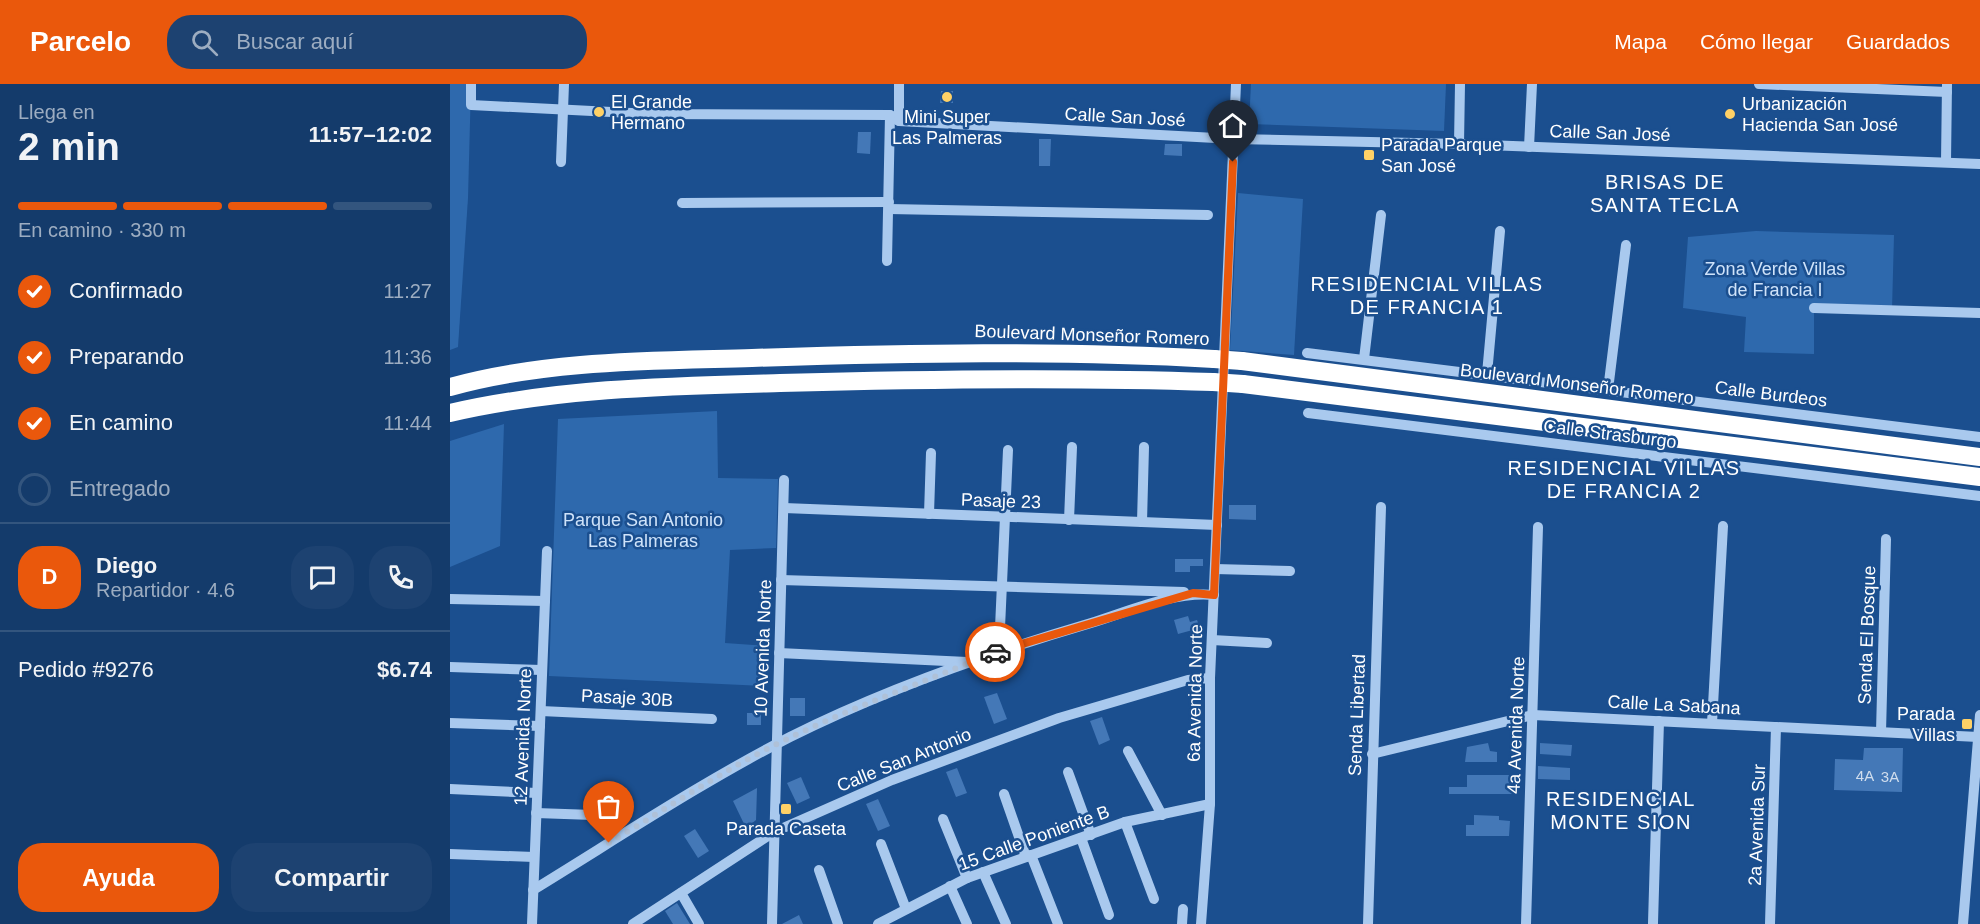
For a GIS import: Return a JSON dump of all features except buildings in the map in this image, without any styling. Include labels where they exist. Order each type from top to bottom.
[{"type":"highway","name":"Boulevard Monseñor Romero","points":[[450,387],[506,374],[616,363],[971,352],[1076,353],[1214,359],[1980,457]]},
{"type":"highway","points":[[450,413],[510,401],[652,387],[941,378],[1213,382],[1980,477]]},
{"type":"street","name":"Calle San José","points":[[471,84],[471,105],[651,114],[894,118],[1234,139],[1458,144],[1980,164]]},
{"type":"street","points":[[561,162],[564,84]]},
{"type":"street","points":[[887,261],[894,118],[899,84]]},
{"type":"street","name":"6a Avenida Norte","points":[[1201,924],[1210,804],[1210,678],[1236,84]]},
{"type":"street","points":[[1458,144],[1460,84]]},
{"type":"street","points":[[1529,147],[1532,84]]},
{"type":"street","points":[[1759,84],[1947,88],[1946,162]]},
{"type":"street","points":[[682,203],[1208,215]]},
{"type":"street","points":[[1364,359],[1381,215]]},
{"type":"street","points":[[1486,374],[1500,231]]},
{"type":"street","points":[[1608,390],[1626,245]]},
{"type":"street","points":[[1814,308],[1980,313]]},
{"type":"street","name":"Calle Burdeos","points":[[1307,353],[1980,437]]},
{"type":"street","name":"Calle Strasburgo","points":[[1308,413],[1980,496]]},
{"type":"street","points":[[1069,520],[1072,447]]},
{"type":"street","points":[[1142,522],[1144,447]]},
{"type":"street","points":[[999,650],[1008,450]]},
{"type":"street","points":[[928,514],[931,453]]},
{"type":"street","name":"10 Avenida Norte","points":[[772,924],[784,480]]},
{"type":"street","name":"Senda Libertad","points":[[1368,924],[1381,507]]},
{"type":"street","name":"Pasaje 23","points":[[784,508],[1217,525]]},
{"type":"street","points":[[1712,723],[1723,526]]},
{"type":"street","name":"4a Avenida Norte","points":[[1526,924],[1538,527]]},
{"type":"street","name":"Senda El Bosque","points":[[1881,732],[1886,539]]},
{"type":"street","name":"12 Avenida Norte","points":[[532,924],[547,551]]},
{"type":"street","points":[[1215,569],[1290,571]]},
{"type":"street","points":[[781,580],[1214,595]]},
{"type":"street","points":[[533,890],[743,762],[915,682],[999,650],[1193,593]]},
{"type":"street","points":[[450,598],[545,602]]},
{"type":"street","points":[[1212,640],[1267,643]]},
{"type":"street","points":[[779,653],[963,660],[969,663]]},
{"type":"street","points":[[450,667],[542,670]]},
{"type":"street","name":"Calle San Antonio","points":[[633,924],[774,832],[892,780],[1059,718],[1188,680],[1210,678]]},
{"type":"street","name":"Pasaje 30B","points":[[541,711],[712,719]]},
{"type":"street","name":"Calle La Sabana","points":[[1372,754],[1533,715],[1978,737]]},
{"type":"street","points":[[1963,924],[1980,715]]},
{"type":"street","points":[[1653,923],[1659,721]]},
{"type":"street","points":[[450,723],[540,726]]},
{"type":"street","name":"2a Avenida Sur","points":[[1770,924],[1776,727]]},
{"type":"street","points":[[1128,751],[1162,815]]},
{"type":"street","points":[[1068,772],[1109,915]]},
{"type":"street","points":[[450,789],[537,793]]},
{"type":"street","points":[[1004,794],[1058,924]]},
{"type":"street","name":"15 Calle Poniente B","points":[[878,924],[891,921],[906,909],[967,878],[1125,822],[1210,804]]},
{"type":"street","points":[[536,813],[622,816]]},
{"type":"street","points":[[943,819],[967,878]]},
{"type":"street","points":[[1125,822],[1154,899]]},
{"type":"street","points":[[881,844],[906,909]]},
{"type":"street","points":[[450,854],[534,857]]},
{"type":"street","points":[[819,870],[838,924]]},
{"type":"street","points":[[984,872],[1006,924]]},
{"type":"street","points":[[950,886],[967,924]]},
{"type":"street","points":[[681,892],[699,924]]},
{"type":"street","points":[[1182,924],[1183,909]]},
{"type":"green space","points":[[450,84],[471,84],[468,198],[458,347],[450,350]]},
{"type":"green space","points":[[1251,84],[1446,84],[1444,131],[1249,124]]},
{"type":"green space","points":[[1238,193],[1303,199],[1294,355],[1230,350]]},
{"type":"green space","name":"Zona Verde Villas de Francia I","points":[[1756,231],[1894,235],[1892,310],[1814,308],[1814,354],[1744,352],[1746,317],[1683,308],[1688,237]]},
{"type":"green space","name":"Parque San Antonio Las Palmeras","points":[[717,411],[718,478],[778,479],[776,548],[730,550],[725,643],[768,646],[766,686],[549,676],[558,419]]},
{"type":"green space","points":[[504,424],[500,546],[450,567],[450,441]]},
{"type":"way so far","points":[[609,843],[743,762],[790,738],[915,682],[995,652]]},
{"type":"place","name":"Mini Super Las Palmeras","points":[[947,97]]},
{"type":"place","name":"El Grande Hermano","points":[[599,112]]},
{"type":"place","name":"Urbanización Hacienda San José","points":[[1730,114]]},
{"type":"place","name":"Parada Parque San José","points":[[1369,155]]},
{"type":"place","name":"Parada Villas","points":[[1967,724]]},
{"type":"place","name":"Parada Caseta","points":[[786,809]]},
{"type":"district","name":"BRISAS DE SANTA TECLA","points":[[1665,194]]},
{"type":"district","name":"RESIDENCIAL VILLAS DE FRANCIA 1","points":[[1427,296]]},
{"type":"district","name":"RESIDENCIAL VILLAS DE FRANCIA 2","points":[[1624,480]]},
{"type":"district","name":"RESIDENCIAL MONTE SION","points":[[1621,810]]},
{"type":"route","points":[[995,652],[1193,593],[1214,595],[1233,162]]}]
